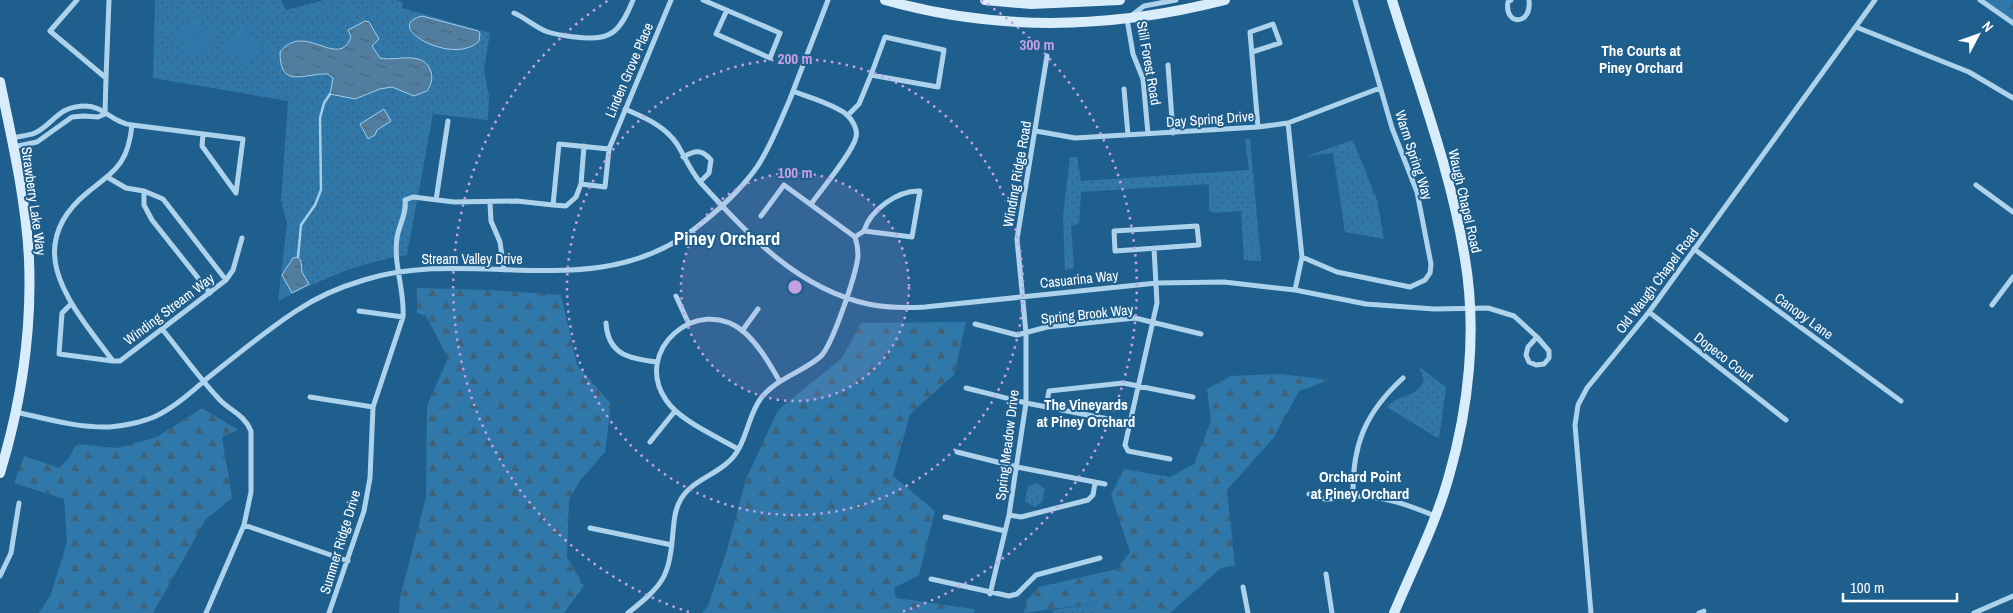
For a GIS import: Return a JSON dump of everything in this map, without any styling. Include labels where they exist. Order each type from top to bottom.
[{"type":"street","points":[[77,0],[50,32],[106,78]]},
{"type":"street","points":[[105,114],[109,0]]},
{"type":"street","points":[[514,13],[548,32],[593,40],[606,37],[618,29],[633,0]]},
{"type":"street","name":"Linden Grove Place","points":[[580,184],[605,187],[609,149],[671,0]]},
{"type":"street","points":[[703,0],[727,10],[780,33],[770,58],[716,34],[727,10]]},
{"type":"street","name":"Stream Valley Drive","points":[[16,412],[73,425],[112,427],[154,416],[184,398],[296,311],[324,294],[366,279],[399,272],[430,269],[561,272],[587,270],[632,261],[665,247],[682,237],[722,206],[738,191],[759,164],[777,129],[793,91],[828,0]]},
{"type":"street","points":[[885,0],[939,13],[990,20],[1070,23],[1127,19],[1180,11],[1224,0]]},
{"type":"street","points":[[986,0],[1031,4],[1120,0]]},
{"type":"street","name":"Still Forest Road","points":[[1148,134],[1143,79],[1133,54],[1127,19],[1144,6],[1176,0]]},
{"type":"street","name":"Warm Spring Way","points":[[1302,257],[1337,272],[1410,287],[1425,280],[1430,273],[1431,264],[1417,192],[1380,88],[1355,0]]},
{"type":"street","name":"Waugh Chapel Road","points":[[1392,0],[1455,203],[1466,260],[1470,308],[1468,373],[1460,432],[1449,477],[1435,516],[1394,613]]},
{"type":"street","points":[[1511,0],[1508,2],[1506,10],[1510,17],[1517,20],[1525,18],[1529,13],[1529,0]]},
{"type":"street","name":"Old Waugh Chapel Road","points":[[1591,613],[1574,426],[1581,396],[1649,312],[1875,0]]},
{"type":"street","points":[[1980,0],[2013,23]]},
{"type":"street","points":[[1252,52],[1280,43],[1273,24],[1250,32],[1258,127]]},
{"type":"street","points":[[1856,27],[1969,72],[2013,98]]},
{"type":"street","points":[[848,115],[859,104],[885,36],[944,50],[938,87],[871,75]]},
{"type":"street","name":"Winding Ridge Road","points":[[1023,296],[1017,239],[1047,56]]},
{"type":"street","points":[[1168,66],[1173,133]]},
{"type":"street","name":"Strawberry Lake Way","points":[[0,82],[24,213],[29,268],[29,316],[16,412],[0,473]]},
{"type":"street","name":"Day Spring Drive","points":[[1036,131],[1075,138],[1258,127],[1288,123],[1380,88]]},
{"type":"street","points":[[1124,89],[1128,135]]},
{"type":"street","points":[[793,91],[837,108],[848,115],[856,127],[856,138],[811,204]]},
{"type":"street","points":[[12,143],[35,133],[53,117],[68,108],[97,107],[105,114],[124,124],[203,134],[243,140],[236,193],[202,146],[203,134]]},
{"type":"street","name":"Casuarina Way","points":[[625,109],[654,122],[666,131],[677,144],[683,157],[700,182],[762,246],[789,268],[816,285],[846,298],[869,304],[897,308],[925,307],[1157,283],[1224,282],[1295,290],[1366,304],[1434,309],[1495,309],[1514,316],[1536,337]]},
{"type":"street","points":[[12,143],[37,142],[72,117],[98,118],[105,114]]},
{"type":"street","points":[[436,200],[448,121]]},
{"type":"street","points":[[1288,123],[1302,257],[1295,290]]},
{"type":"street","points":[[113,361],[71,304],[59,279],[55,254],[58,227],[66,213],[78,200],[107,177],[122,162],[130,146],[132,125]]},
{"type":"street","points":[[553,205],[559,144],[609,149]]},
{"type":"street","points":[[399,272],[396,241],[406,210],[405,200],[413,197],[436,200],[490,203],[517,202],[566,206],[576,197],[580,184],[584,146]]},
{"type":"street","points":[[683,157],[693,151],[700,151],[711,160],[709,173],[700,182]]},
{"type":"street","points":[[107,177],[126,188],[144,191],[162,200],[226,280]]},
{"type":"street","points":[[628,613],[652,594],[664,580],[670,564],[675,514],[681,498],[694,486],[728,464],[746,435],[752,413],[761,398],[779,380],[808,366],[822,356],[846,298],[858,257],[855,236],[784,185],[761,216]]},
{"type":"street","points":[[1976,185],[2013,212]]},
{"type":"street","points":[[855,236],[864,231],[912,237],[920,191],[910,190],[876,210],[867,220],[864,231]]},
{"type":"street","points":[[144,191],[144,205],[152,220],[210,292]]},
{"type":"street","points":[[490,203],[492,221],[500,242],[504,270]]},
{"type":"street","points":[[1197,226],[1199,246],[1154,248],[1115,251],[1114,231],[1197,226]]},
{"type":"street","name":"Winding Stream Way","points":[[113,361],[120,361],[226,280],[234,270],[242,238]]},
{"type":"street","points":[[1154,248],[1157,303],[1125,445],[1128,451],[1170,459]]},
{"type":"street","name":"Canopy Lane","points":[[1694,250],[1901,401]]},
{"type":"street","name":"Summer Ridge Drive","points":[[329,613],[364,511],[370,478],[373,407],[403,317],[404,304],[399,272]]},
{"type":"street","points":[[1992,305],[2013,276]]},
{"type":"street","points":[[676,296],[688,322]]},
{"type":"street","name":"Spring Meadow Drive","points":[[990,594],[1009,514],[1026,403],[1026,333],[1023,296]]},
{"type":"street","points":[[71,304],[62,313],[59,354],[113,361]]},
{"type":"street","points":[[742,331],[758,309]]},
{"type":"street","points":[[358,311],[403,317]]},
{"type":"street","name":"Dopeco Court","points":[[1649,312],[1786,420]]},
{"type":"street","name":"Spring Brook Way","points":[[975,324],[1017,335],[1047,327],[1135,318],[1202,334]]},
{"type":"street","points":[[738,449],[675,412],[664,399],[657,380],[657,362],[663,346],[675,331],[688,322],[708,320],[726,322],[742,331],[762,352],[779,380]]},
{"type":"street","points":[[606,323],[607,336],[617,351],[633,360],[657,362]]},
{"type":"street","points":[[162,329],[220,400],[238,412],[247,422],[251,431],[251,492],[244,525],[206,613]]},
{"type":"street","points":[[1536,337],[1549,351],[1549,358],[1544,364],[1536,365],[1529,362],[1526,355],[1528,347],[1536,337]]},
{"type":"street","points":[[1353,496],[1356,449],[1362,431],[1372,412],[1387,393],[1403,378]]},
{"type":"street","points":[[1046,407],[1049,391],[1123,383],[1193,397]]},
{"type":"street","points":[[966,388],[1026,403],[1129,423]]},
{"type":"street","points":[[310,397],[373,407]]},
{"type":"street","points":[[650,442],[675,412]]},
{"type":"street","points":[[957,452],[1017,467],[1105,484]]},
{"type":"street","points":[[1009,514],[1022,516],[1088,500],[1093,495],[1095,483]]},
{"type":"street","points":[[1309,494],[1331,501],[1353,496],[1393,500],[1435,516]]},
{"type":"street","points":[[0,576],[11,553],[19,503]]},
{"type":"street","points":[[945,517],[1005,531]]},
{"type":"street","points":[[244,525],[348,561]]},
{"type":"street","points":[[590,528],[672,545]]},
{"type":"street","points":[[931,580],[1003,596],[1017,594],[1036,575],[1100,558]]},
{"type":"street","points":[[1326,574],[1332,613]]},
{"type":"street","points":[[1243,587],[1248,613]]},
{"type":"street","points":[[1974,613],[2013,596]]},
{"type":"green space","points":[[155,0],[281,0],[286,10],[324,0],[395,0],[403,2],[402,8],[490,33],[484,69],[489,96],[488,120],[433,114],[407,255],[357,267],[309,286],[278,301],[287,223],[281,201],[288,101],[153,78]]},
{"type":"green space","points":[[1983,0],[2013,0],[2013,24]]},
{"type":"green space","points":[[195,16],[204,25],[184,44],[175,35]]},
{"type":"green space","points":[[243,26],[252,35],[232,54],[224,44]]},
{"type":"green space","points":[[207,29],[217,38],[197,57],[188,48]]},
{"type":"green space","points":[[256,39],[264,48],[245,67],[236,57]]},
{"type":"green space","points":[[1245,139],[1250,139],[1261,261],[1244,260],[1241,211],[1214,213],[1209,210],[1209,184],[1081,192],[1079,223],[1071,226],[1074,268],[1065,270],[1063,217],[1070,157],[1077,157],[1081,181],[1249,170]]},
{"type":"green space","points":[[1353,140],[1377,200],[1384,239],[1345,232],[1333,153],[1307,156]]},
{"type":"green space","points":[[417,288],[561,295],[577,365],[611,404],[605,452],[580,481],[569,500],[567,557],[584,586],[564,613],[399,613],[400,598],[426,497],[427,406],[448,358],[426,316],[417,313]]},
{"type":"green space","points":[[966,322],[954,375],[910,414],[893,476],[935,511],[919,575],[894,588],[896,598],[974,609],[974,613],[702,613],[708,606],[727,550],[746,479],[778,410],[842,358],[861,323]]},
{"type":"green space","points":[[1419,367],[1446,387],[1439,439],[1387,407],[1413,393],[1421,385],[1424,379]]},
{"type":"green space","points":[[1281,374],[1329,380],[1299,391],[1274,437],[1227,490],[1235,566],[1221,568],[1170,613],[1095,613],[1096,603],[1024,613],[1027,600],[1039,587],[1117,569],[1130,552],[1111,495],[1124,469],[1170,477],[1194,464],[1211,421],[1207,389],[1231,376]]},
{"type":"green space","points":[[202,408],[238,430],[222,437],[232,498],[206,519],[153,613],[39,613],[51,594],[67,542],[64,499],[14,483],[24,456],[59,468],[69,458],[76,444],[117,448],[157,437]]},
{"type":"green space","points":[[1037,483],[1045,489],[1042,502],[1035,507],[1025,501],[1028,486]]},
{"type":"green space","points":[[1097,603],[1095,613],[1053,613],[1053,610]]},
{"type":"water","points":[[422,16],[478,31],[480,33],[479,41],[468,48],[454,49],[439,47],[425,42],[415,35],[410,28],[411,21]]},
{"type":"water","points":[[365,21],[369,22],[379,39],[372,46],[380,58],[416,59],[427,65],[432,77],[427,91],[414,96],[392,87],[380,89],[355,99],[330,94],[333,78],[328,74],[295,77],[284,71],[280,52],[289,44],[300,41],[310,42],[338,49],[345,46],[351,37],[348,30]]},
{"type":"water","points":[[384,109],[391,121],[377,130],[375,135],[368,139],[360,124]]},
{"type":"water","points":[[298,257],[301,261],[302,272],[309,284],[292,293],[282,275],[293,258]]},
{"type":"waterway","points":[[298,257],[301,225],[315,205],[321,190],[320,118],[324,103],[330,94]]},
{"type":"district","name":"The Courts at Piney Orchard","points":[[1641,58]]},
{"type":"district","name":"Piney Orchard","points":[[727,238]]},
{"type":"district","name":"The Vineyards at Piney Orchard","points":[[1086,412]]},
{"type":"district","name":"Orchard Point at Piney Orchard","points":[[1360,484]]}]
